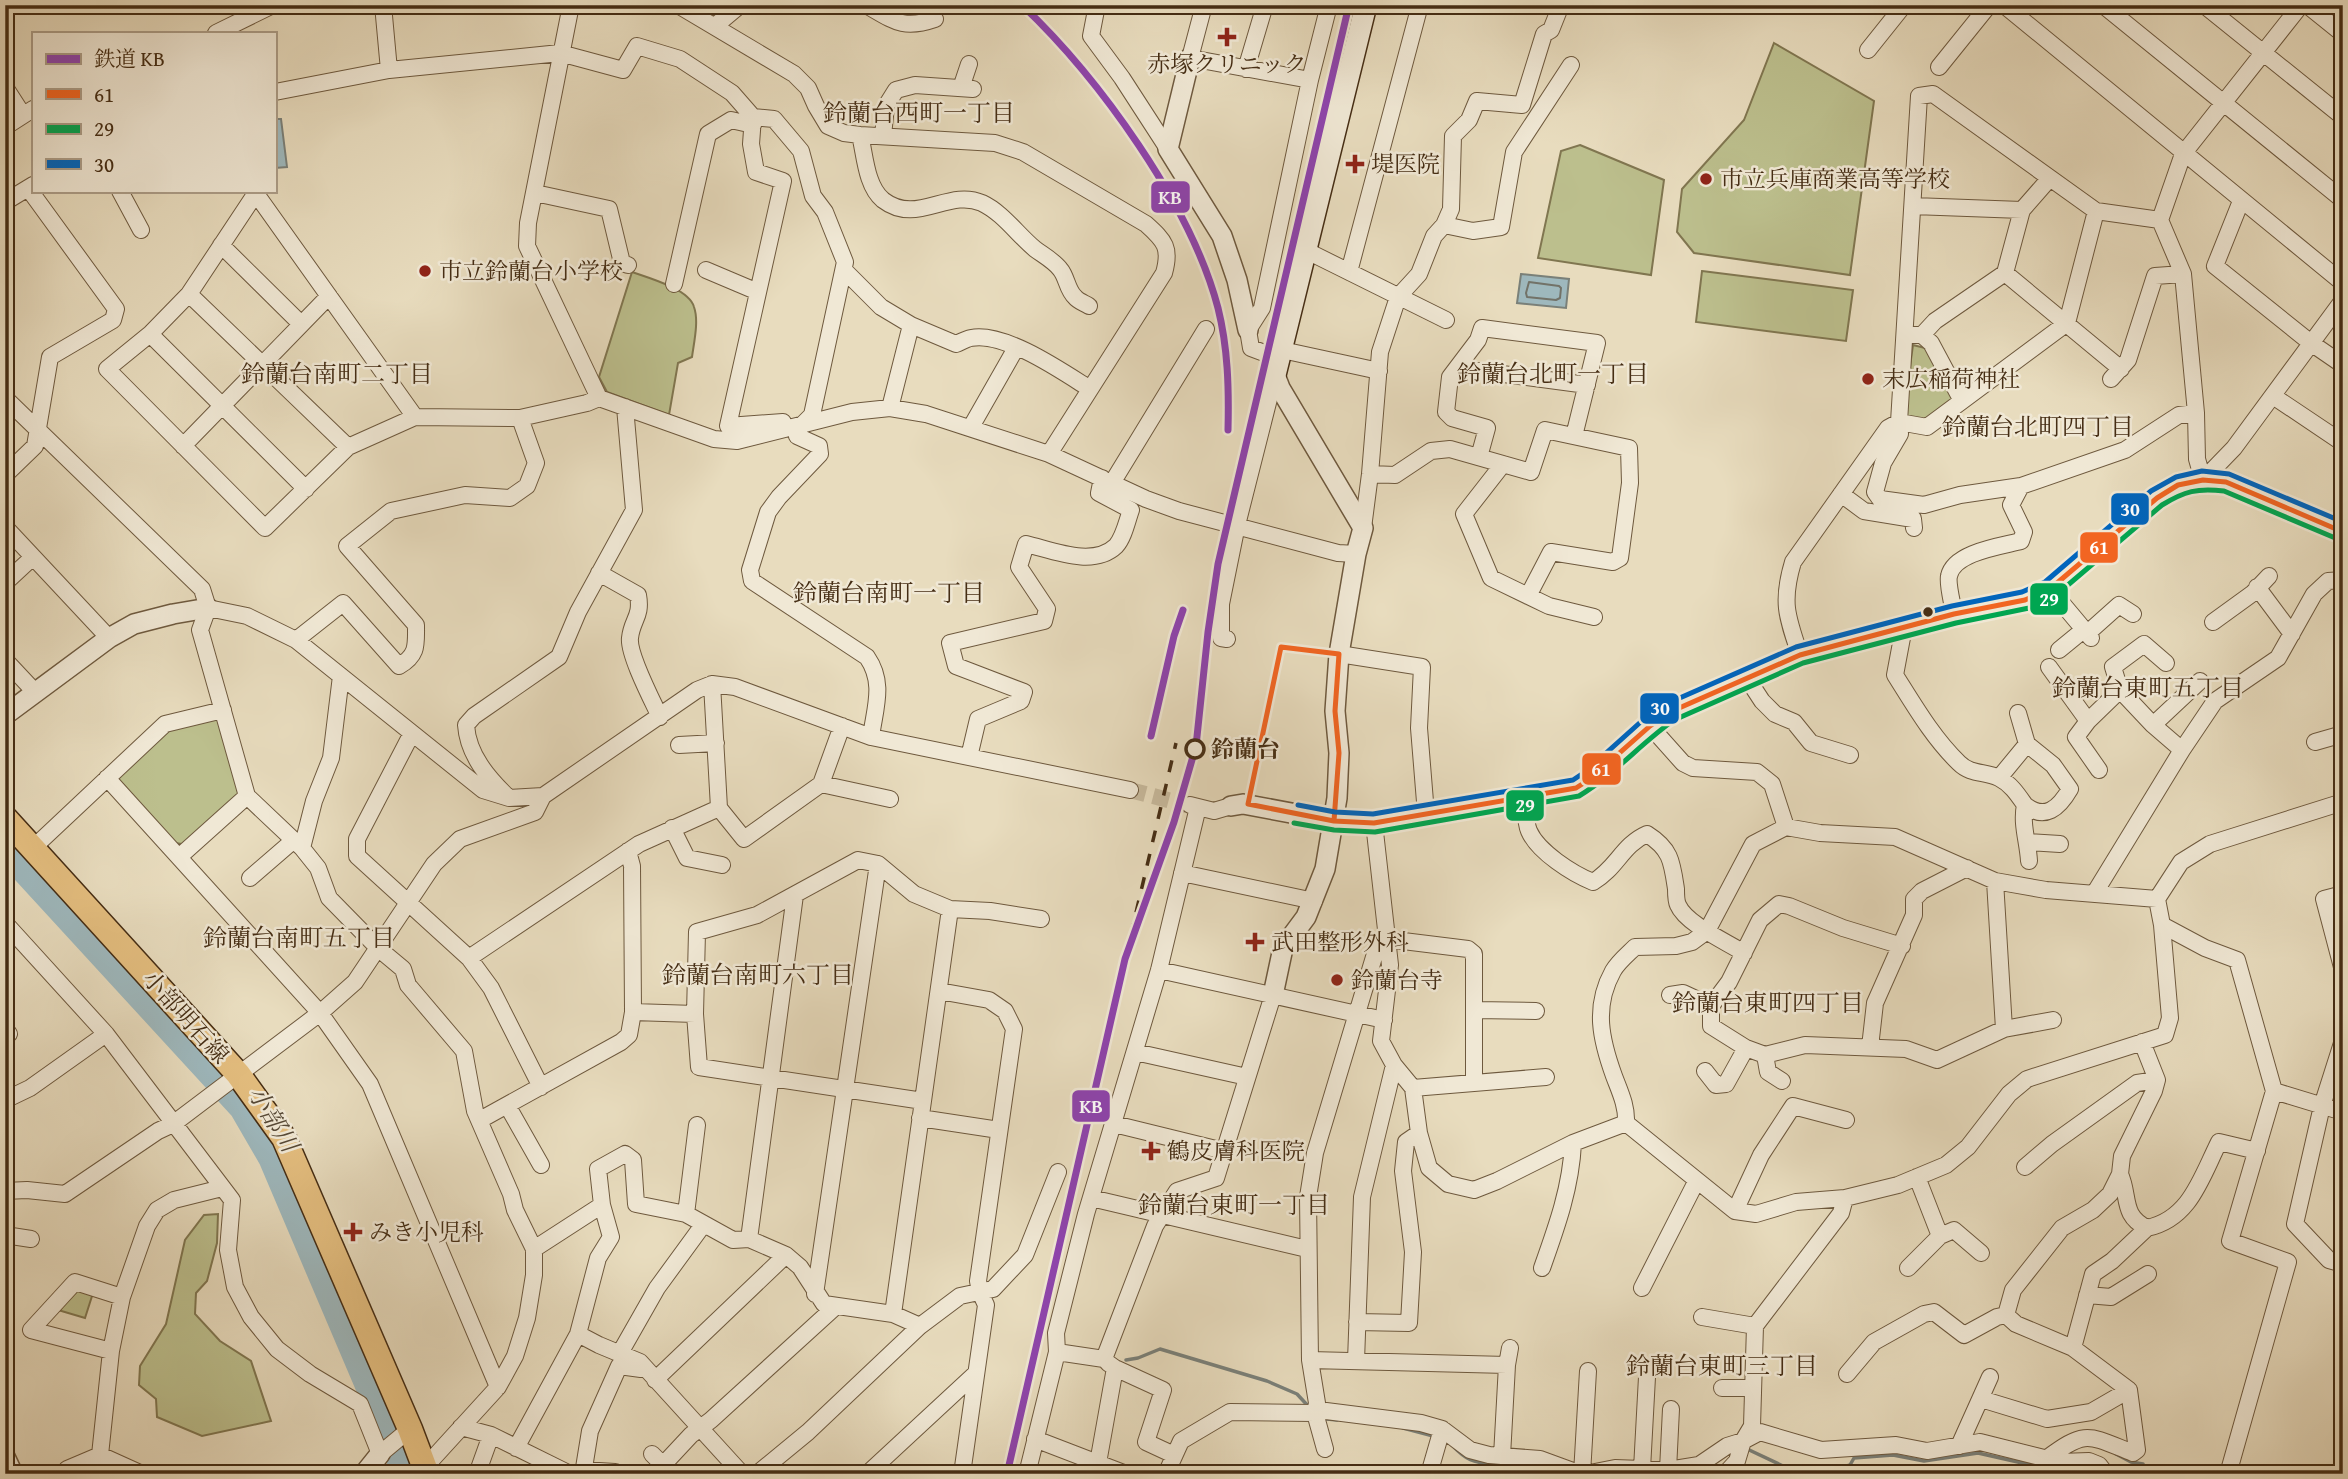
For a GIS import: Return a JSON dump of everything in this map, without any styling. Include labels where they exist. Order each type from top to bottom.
[{"type":"main road","points":[[1279,362],[1366,5]]},
{"type":"main road","name":"小部明石線","points":[[5,818],[284,1138],[404,1434],[426,1470]]},
{"type":"street","points":[[234,29],[273,5]]},
{"type":"street","points":[[383,5],[389,69]]},
{"type":"street","points":[[571,5],[534,193],[527,246],[599,398]]},
{"type":"street","points":[[678,5],[794,74],[808,88],[828,125],[844,133],[995,143],[1023,152],[1146,224],[1162,238],[1168,257],[1164,274],[1049,454]]},
{"type":"street","points":[[715,26],[740,5]]},
{"type":"street","points":[[866,5],[898,24],[916,26],[936,19]]},
{"type":"street","points":[[1097,5],[1091,36],[1122,78],[1222,236],[1237,280],[1251,348],[1279,362],[1379,370]]},
{"type":"street","points":[[1168,149],[1204,5]]},
{"type":"street","points":[[1246,69],[1265,5]]},
{"type":"street","points":[[1248,330],[1262,308],[1310,80],[1329,5]]},
{"type":"street","points":[[1349,272],[1420,5]]},
{"type":"street","points":[[1096,1468],[1109,1363],[1122,1308],[1155,1227],[1177,1191],[1216,1178],[1273,995],[1283,948],[1306,917],[1325,869],[1334,821],[1339,753],[1335,711],[1339,654],[1363,528],[1380,352],[1398,297],[1419,274],[1434,236],[1444,225],[1451,209],[1453,136],[1469,120],[1477,101],[1522,105],[1544,34],[1551,30],[1561,5]]},
{"type":"street","points":[[1868,50],[1904,5]]},
{"type":"street","points":[[1939,68],[1989,5]]},
{"type":"street","points":[[2004,5],[2343,283]]},
{"type":"street","points":[[2103,5],[2343,200]]},
{"type":"street","points":[[2204,5],[2343,117]]},
{"type":"street","points":[[2203,480],[2197,459],[2196,413],[2183,274],[2160,220],[2183,154],[2301,5]]},
{"type":"street","points":[[2307,5],[2343,34]]},
{"type":"street","points":[[276,92],[389,69],[560,53],[623,70],[638,46],[680,59],[732,93],[753,121],[751,144],[756,172],[783,180],[728,426],[788,422],[801,426]]},
{"type":"street","points":[[1190,58],[1310,80]]},
{"type":"street","points":[[883,136],[886,106],[896,90],[915,85],[967,88],[969,64]]},
{"type":"street","points":[[1444,225],[1473,231],[1502,227],[1514,152],[1571,65]]},
{"type":"street","points":[[5,87],[28,112],[5,127]]},
{"type":"street","points":[[2160,220],[2096,211],[1933,94],[1919,96],[1913,206],[1914,335],[1899,422],[1900,434],[1883,463],[1875,492],[1880,499],[1924,505],[1960,495],[2021,486],[2125,450],[2179,415],[2196,413]]},
{"type":"street","points":[[674,284],[708,134],[731,120],[774,119],[801,151],[813,196],[825,212],[845,262],[811,415],[801,426],[797,436],[819,446],[820,454],[768,512],[750,570],[752,581],[867,657],[879,682],[871,737]]},
{"type":"street","points":[[860,135],[872,185],[883,200],[918,210],[957,199],[970,199],[984,205],[996,212],[1061,269],[1073,297],[1089,306]]},
{"type":"street","points":[[1914,335],[2005,273],[2022,210],[2050,178]]},
{"type":"street","points":[[5,202],[31,186]]},
{"type":"street","points":[[5,475],[35,446],[50,357],[113,320],[116,309],[35,192]]},
{"type":"street","points":[[121,192],[141,230]]},
{"type":"street","points":[[415,417],[255,192],[189,293],[150,334],[107,369],[265,528],[348,447],[415,417],[520,418],[599,398],[714,439],[737,441],[852,412],[890,408],[926,414],[1049,454],[1179,511],[1338,553],[1356,554]]},
{"type":"street","points":[[534,193],[609,209],[622,263],[628,265]]},
{"type":"street","points":[[2241,201],[2215,266],[2311,343],[2343,365]]},
{"type":"street","points":[[1913,206],[2022,210]]},
{"type":"street","points":[[1800,655],[1786,614],[1786,586],[1793,562],[1888,428],[1899,422],[1927,427],[2067,323],[2096,211]]},
{"type":"street","points":[[221,245],[301,324]]},
{"type":"street","points":[[1307,251],[1446,320]]},
{"type":"street","points":[[706,270],[758,292]]},
{"type":"street","points":[[844,270],[881,307],[911,325],[956,344],[972,338],[986,338],[1029,352],[1090,389]]},
{"type":"street","points":[[2005,273],[2067,323],[2116,374],[2128,360],[2155,276],[2183,274]]},
{"type":"street","points":[[189,293],[348,447]]},
{"type":"street","points":[[183,446],[329,296]]},
{"type":"street","points":[[2203,480],[2234,448],[2343,300]]},
{"type":"street","points":[[890,408],[911,325]]},
{"type":"street","points":[[1479,457],[1488,428],[1452,418],[1446,412],[1450,377],[1478,340],[1482,328],[1597,343],[1574,436]]},
{"type":"street","points":[[969,757],[978,719],[1021,701],[1024,692],[956,666],[950,643],[1044,621],[1047,609],[1019,567],[1026,544],[1084,557],[1102,553],[1116,545],[1131,510],[1099,493],[1206,329]]},
{"type":"street","points":[[150,334],[306,489]]},
{"type":"street","points":[[1914,335],[1931,343],[1962,401]]},
{"type":"street","points":[[971,427],[1016,348]]},
{"type":"street","points":[[1227,639],[1221,638],[1221,604],[1237,525],[1279,362]]},
{"type":"street","points":[[1279,362],[1280,388],[1363,528]]},
{"type":"street","points":[[1457,368],[1587,385]]},
{"type":"street","points":[[2273,396],[2343,443]]},
{"type":"street","points":[[5,398],[202,589],[208,608],[200,629],[247,796],[298,844],[318,868],[329,898],[403,970],[408,985],[464,1051],[475,1111],[512,1194],[515,1210],[534,1249],[534,1275],[527,1318],[515,1356],[498,1387],[426,1470]]},
{"type":"street","points":[[509,798],[487,778],[467,739],[466,725],[474,716],[559,657],[578,612],[634,510],[625,407]]},
{"type":"street","points":[[296,640],[343,603],[399,666],[408,660],[416,650],[416,625],[347,546],[390,511],[465,495],[510,498],[527,486],[536,463],[520,418]]},
{"type":"street","points":[[1370,474],[1395,475],[1431,451],[1450,449],[1531,472],[1545,430],[1629,448],[1630,483],[1620,558],[1613,562],[1551,552],[1528,596]]},
{"type":"street","points":[[1503,464],[1464,514],[1491,578],[1549,606],[1594,617]]},
{"type":"street","points":[[1027,1474],[1057,1352],[1056,1334],[1091,1198],[1158,970],[1182,873],[1192,806],[1214,811],[1248,804],[1334,821],[1374,823],[1576,788],[1670,712],[1800,655],[1954,614],[2025,600],[2050,589],[2157,498],[2178,485],[2203,480],[2226,482],[2343,532]]},
{"type":"street","points":[[1954,614],[1949,575],[1957,563],[1976,552],[2021,541],[2024,532],[2011,505],[2021,486]]},
{"type":"street","points":[[1841,494],[1864,511],[1913,519],[1914,528]]},
{"type":"street","points":[[5,527],[108,638]]},
{"type":"street","points":[[5,583],[33,557]]},
{"type":"street","points":[[599,573],[638,595],[640,609],[630,638],[631,651],[660,717]]},
{"type":"street","points":[[2094,894],[2215,701],[2278,658],[2314,594],[2328,581],[2343,580]]},
{"type":"street","points":[[2214,622],[2253,593],[2263,581],[2292,634]]},
{"type":"street","points":[[2050,589],[2089,635]]},
{"type":"street","points":[[2059,650],[2089,635],[2091,630],[2119,605],[2133,614]]},
{"type":"street","points":[[5,715],[108,638],[134,624],[208,608],[247,616],[296,640],[483,790],[509,798],[543,796]]},
{"type":"street","points":[[1904,627],[1895,675],[1923,719],[1959,763],[1971,772],[1999,778],[2016,791],[2025,805],[2035,813],[2048,813],[2064,799],[2070,789],[2053,765],[2027,744],[2018,713]]},
{"type":"street","points":[[2166,663],[2144,644],[2113,667],[2120,690],[2182,750]]},
{"type":"street","points":[[1339,654],[1422,667],[1419,728],[1426,814]]},
{"type":"street","points":[[5,660],[35,692]]},
{"type":"street","points":[[2049,667],[2088,720]]},
{"type":"street","points":[[250,878],[298,844],[331,758],[341,676]]},
{"type":"street","points":[[1747,678],[1762,701],[1775,714],[1794,722],[1811,743],[1850,755]]},
{"type":"street","points":[[2154,725],[2200,681]]},
{"type":"street","points":[[712,684],[719,808],[744,839],[821,784],[842,726]]},
{"type":"street","points":[[5,1191],[65,1194],[173,1124],[320,1013],[355,982],[434,863],[460,839],[535,812],[543,796],[697,690],[712,684],[735,687],[871,737],[1130,790]]},
{"type":"street","points":[[2099,770],[2076,737],[2088,720],[2120,690]]},
{"type":"street","points":[[32,849],[166,724],[223,710]]},
{"type":"street","points":[[1650,726],[1683,763],[1693,768],[1757,772],[1772,784],[1786,827]]},
{"type":"street","points":[[412,733],[356,839],[357,856],[469,958],[491,988],[541,1087]]},
{"type":"street","points":[[2315,743],[2343,735]]},
{"type":"street","points":[[679,745],[716,743]]},
{"type":"street","points":[[1999,778],[2027,744]]},
{"type":"street","points":[[107,778],[320,1013],[370,1084],[498,1387]]},
{"type":"street","points":[[821,784],[890,799]]},
{"type":"street","points":[[179,857],[247,796]]},
{"type":"street","points":[[1525,798],[1528,829],[1537,843],[1575,875],[1593,882],[1607,874],[1632,841],[1647,834],[1661,842],[1673,863],[1678,905],[1685,915],[1744,953]]},
{"type":"street","points":[[2157,899],[2046,890],[1995,880],[1895,837],[1820,833],[1786,827],[1753,845],[1707,931],[1692,942],[1676,946],[1635,947],[1614,969],[1604,991],[1600,1025],[1607,1056],[1626,1111],[1626,1123],[1735,1211],[1756,1214],[1796,1202],[1845,1198],[1899,1185],[1946,1165],[1968,1147],[2009,1094],[2027,1079],[2165,1035],[2170,1018],[2162,925],[2157,899],[2181,862],[2210,844],[2343,802]]},
{"type":"street","points":[[2025,805],[2022,818],[2029,861]]},
{"type":"street","points":[[469,958],[628,851],[719,808]]},
{"type":"street","points":[[1374,823],[1390,965],[1381,1041],[1394,1065],[1413,1088],[1419,1133],[1429,1168],[1448,1184],[1474,1190],[1573,1143],[1626,1123]]},
{"type":"street","points":[[672,828],[687,858],[723,865]]},
{"type":"street","points":[[2028,842],[2060,844]]},
{"type":"street","points":[[480,1120],[621,1042],[629,1035],[633,1012],[632,866],[628,851]]},
{"type":"street","points":[[923,1101],[699,1067],[695,1014],[697,932],[757,915],[858,860],[878,864],[914,894],[950,909],[990,911],[1041,919]]},
{"type":"street","points":[[815,1294],[878,864]]},
{"type":"street","points":[[1870,1047],[1875,1003],[1914,915],[1914,899],[1922,891],[1967,868]]},
{"type":"street","points":[[1182,873],[1314,901]]},
{"type":"street","points":[[1995,880],[2004,1029]]},
{"type":"street","points":[[2343,894],[2324,900],[2343,971]]},
{"type":"street","points":[[749,1238],[795,895]]},
{"type":"street","points":[[1902,946],[1779,904],[1760,920],[1729,982],[1711,1006],[1711,1026],[1746,1048],[1765,1055],[1805,1045],[1906,1048],[1937,1060],[2004,1029],[2053,1020]]},
{"type":"street","points":[[893,1314],[950,909]]},
{"type":"street","points":[[5,923],[106,1034],[232,1200],[228,1250],[235,1287],[251,1317],[277,1349],[310,1374],[360,1404],[380,1454]]},
{"type":"street","points":[[2162,925],[2205,948],[2236,960],[2274,1091],[2230,1241],[2288,1262],[2228,1474]]},
{"type":"street","points":[[1325,1449],[1315,1413],[1317,1403],[1310,1360],[1308,1197],[1315,1153],[1377,947],[1387,939],[1468,949],[1474,954],[1474,1081]]},
{"type":"street","points":[[1158,970],[1384,1020]]},
{"type":"street","points":[[939,990],[989,1000],[1005,1011],[1014,1028],[978,1281],[986,1305],[962,1474]]},
{"type":"street","points":[[1670,995],[1683,993],[1711,1006]]},
{"type":"street","points":[[1474,1010],[1536,1011]]},
{"type":"street","points":[[633,1012],[695,1014]]},
{"type":"street","points":[[5,1100],[30,1088],[106,1034]]},
{"type":"street","points":[[2343,1040],[2322,1106],[2295,1224],[2329,1260],[2343,1264]]},
{"type":"street","points":[[2006,1315],[2013,1290],[2062,1228],[2093,1210],[2110,1194],[2120,1174],[2122,1156],[2157,1080],[2142,1042]]},
{"type":"street","points":[[1705,1071],[1716,1085],[1726,1084],[1746,1048]]},
{"type":"street","points":[[1135,1052],[1247,1077]]},
{"type":"street","points":[[1765,1055],[1768,1072],[1782,1081]]},
{"type":"street","points":[[1356,1361],[1362,1197],[1394,1065]]},
{"type":"street","points":[[1413,1088],[1546,1077]]},
{"type":"street","points":[[2025,1167],[2137,1083],[2157,1080]]},
{"type":"street","points":[[2274,1091],[2343,1112]]},
{"type":"street","points":[[507,1105],[541,1165]]},
{"type":"street","points":[[1735,1211],[1761,1155],[1793,1106],[1846,1120]]},
{"type":"street","points":[[920,1118],[999,1130]]},
{"type":"street","points":[[1114,1124],[1224,1151]]},
{"type":"street","points":[[686,1214],[697,1125]]},
{"type":"street","points":[[1357,1322],[1409,1323],[1413,1252],[1403,1171],[1406,1142],[1419,1133]]},
{"type":"street","points":[[2073,1348],[2092,1274],[2112,1261],[2147,1228],[2161,1225],[2186,1206],[2219,1142],[2257,1151]]},
{"type":"street","points":[[1542,1268],[1564,1206],[1572,1170],[1573,1143]]},
{"type":"street","points":[[516,1448],[578,1334],[598,1258],[611,1237],[602,1205],[598,1169],[625,1154],[633,1160],[636,1204],[686,1214],[733,1240],[749,1238],[786,1255],[800,1267],[815,1294],[824,1304],[893,1314],[920,1326]]},
{"type":"street","points":[[757,1474],[808,1432],[920,1326],[960,1296],[993,1289],[1025,1255],[1058,1172]]},
{"type":"street","points":[[2120,1174],[2126,1186],[2128,1212],[2136,1223],[2147,1228]]},
{"type":"street","points":[[1917,1177],[1940,1236]]},
{"type":"street","points":[[1642,1289],[1696,1182]]},
{"type":"street","points":[[100,1455],[111,1350],[122,1297],[147,1226],[157,1210],[174,1199],[222,1188]]},
{"type":"street","points":[[1091,1198],[1307,1249]]},
{"type":"street","points":[[1727,1470],[1752,1426],[1755,1326],[1841,1213],[1845,1198]]},
{"type":"street","points":[[534,1249],[602,1205]]},
{"type":"street","points":[[620,1353],[657,1288],[703,1225]]},
{"type":"street","points":[[1909,1268],[1940,1236],[1954,1230],[1980,1253]]},
{"type":"street","points":[[5,1235],[31,1239]]},
{"type":"street","points":[[650,1375],[786,1255]]},
{"type":"street","points":[[2087,1295],[2111,1297],[2148,1274]]},
{"type":"street","points":[[111,1350],[31,1330],[75,1282],[122,1297]]},
{"type":"street","points":[[662,1464],[835,1307]]},
{"type":"street","points":[[1847,1374],[1874,1342],[1924,1314],[1934,1312],[1964,1335],[2006,1315]]},
{"type":"street","points":[[2006,1315],[2016,1325],[2073,1348],[2129,1390],[2137,1450],[2133,1453],[2085,1437],[2069,1442],[2053,1461]]},
{"type":"street","points":[[1702,1317],[1755,1326]]},
{"type":"street","points":[[578,1334],[640,1362],[742,1474]]},
{"type":"street","points":[[1502,1456],[1510,1348]]},
{"type":"street","points":[[1057,1352],[1109,1363],[1163,1390],[1146,1441],[1174,1455]]},
{"type":"street","points":[[1310,1360],[1507,1365]]},
{"type":"street","points":[[579,1473],[590,1431],[619,1366],[650,1375]]},
{"type":"street","points":[[1583,1474],[1588,1371]]},
{"type":"street","points":[[867,1474],[975,1374]]},
{"type":"street","points":[[1642,1469],[1647,1377]]},
{"type":"street","points":[[1959,1446],[1990,1377]]},
{"type":"street","points":[[1722,1388],[1754,1388]]},
{"type":"street","points":[[1981,1399],[2047,1419],[2091,1412],[2129,1390]]},
{"type":"street","points":[[1668,1470],[1671,1409]]},
{"type":"street","points":[[1166,1474],[1181,1441],[1230,1412],[1326,1411],[1408,1421],[1442,1429],[1470,1450],[1540,1459],[1583,1474],[1615,1468],[1668,1470],[1699,1465],[1727,1446],[1760,1432],[1821,1450],[1896,1446],[1927,1451],[1980,1442],[2053,1461],[2089,1461],[2099,1465],[2106,1474]]},
{"type":"street","points":[[461,1427],[491,1435],[579,1473],[615,1472]]},
{"type":"street","points":[[1429,1474],[1442,1429]]},
{"type":"street","points":[[364,1474],[380,1454],[404,1434]]},
{"type":"street","points":[[477,1474],[491,1435]]},
{"type":"street","points":[[1035,1439],[1096,1468],[1126,1474]]},
{"type":"street","points":[[68,1474],[67,1469],[100,1455],[142,1474]]},
{"type":"street","points":[[5,1457],[13,1474]]},
{"type":"green space","points":[[1774,43],[1874,101],[1850,275],[1694,253],[1677,232],[1682,189],[1744,120]]},
{"type":"green space","points":[[1580,145],[1664,180],[1651,275],[1538,258],[1561,151]]},
{"type":"green space","points":[[1702,271],[1853,290],[1846,341],[1696,322]]},
{"type":"green space","points":[[632,272],[677,290],[691,301],[694,307],[696,325],[692,357],[678,363],[669,415],[607,392],[599,377]]},
{"type":"green space","points":[[1913,345],[1929,349],[1955,402],[1927,425],[1908,420],[1904,409]]},
{"type":"green space","points":[[211,718],[220,721],[240,789],[238,799],[189,845],[175,843],[119,780],[119,773],[172,727]]},
{"type":"green space","points":[[218,1214],[217,1243],[207,1281],[196,1293],[195,1314],[220,1341],[251,1361],[271,1421],[202,1436],[157,1417],[156,1399],[139,1385],[140,1366],[166,1324],[185,1240],[204,1215]]},
{"type":"green space","points":[[79,1289],[93,1293],[85,1318],[58,1310]]},
{"type":"water","points":[[276,119],[281,119],[287,167],[276,168]]},
{"type":"water","points":[[1521,274],[1569,279],[1566,308],[1517,303]]},
{"type":"waterway","name":"小部川","points":[[5,852],[241,1109],[270,1159],[404,1474]]},
{"type":"waterway","points":[[1126,1360],[1160,1349],[1267,1381],[1297,1394],[1309,1407]]},
{"type":"waterway","points":[[1327,1419],[1337,1420]]},
{"type":"waterway","points":[[1403,1428],[1437,1437]]},
{"type":"waterway","points":[[1452,1445],[1470,1460],[1494,1463]]},
{"type":"waterway","points":[[1745,1448],[1800,1474]]},
{"type":"waterway","points":[[1822,1474],[1850,1465],[1854,1458],[1893,1455],[1924,1461],[1978,1453],[2049,1469],[2052,1466]]},
{"type":"waterway","points":[[2116,1454],[2131,1462],[2143,1464]]},
{"type":"tunnel","points":[[1130,790],[1187,805]]},
{"type":"railway","points":[[1125,959],[1176,743]]},
{"type":"rail line","name":"KB","points":[[1022,5],[1111,106],[1139,145],[1187,227],[1205,268],[1218,308],[1227,368],[1228,430]]},
{"type":"rail line","name":"KB","points":[[1007,1474],[1125,959],[1174,822],[1196,746],[1218,564],[1349,5]]},
{"type":"rail line","name":"KB","points":[[1151,736],[1174,636],[1183,610]]},
{"type":"transit line","name":"30","points":[[1298,805],[1335,812],[1373,814],[1573,780],[1644,719],[1666,704],[1796,647],[1952,606],[2022,592],[2045,582],[2151,491],[2176,477],[2202,471],[2229,474],[2343,522]]},
{"type":"transit line","name":"61","points":[[1334,821],[1374,823],[1576,788],[1670,712],[1800,655],[1954,614],[2025,600],[2050,589],[2157,498],[2178,485],[2203,480],[2226,482],[2343,532]]},
{"type":"transit line","name":"29","points":[[1294,823],[1334,830],[1375,832],[1579,796],[1674,720],[1803,663],[1956,623],[2029,608],[2055,596],[2162,505],[2192,492],[2224,491],[2340,540]]},
{"type":"transit line","name":"61","points":[[1281,647],[1339,654],[1335,711],[1339,753],[1334,821],[1248,804],[1281,647]]},
{"type":"place","name":"赤塚クリニック","points":[[1227,37]]},
{"type":"place","name":"堤医院","points":[[1355,164]]},
{"type":"place","name":"市立兵庫商業高等学校","points":[[1706,179]]},
{"type":"place","name":"市立鈴蘭台小学校","points":[[425,271]]},
{"type":"place","name":"末広稲荷神社","points":[[1868,379]]},
{"type":"place","name":"鈴蘭台","points":[[1195,749]]},
{"type":"place","name":"武田整形外科","points":[[1255,942]]},
{"type":"place","name":"鈴蘭台寺","points":[[1337,980]]},
{"type":"place","name":"鶴皮膚科医院","points":[[1151,1151]]},
{"type":"place","name":"みき小児科","points":[[353,1232]]},
{"type":"district","name":"鈴蘭台西町一丁目","points":[[919,113]]},
{"type":"district","name":"鈴蘭台南町二丁目","points":[[337,374]]},
{"type":"district","name":"鈴蘭台北町一丁目","points":[[1553,374]]},
{"type":"district","name":"鈴蘭台北町四丁目","points":[[2038,427]]},
{"type":"district","name":"鈴蘭台南町一丁目","points":[[889,593]]},
{"type":"district","name":"鈴蘭台東町五丁目","points":[[2148,688]]},
{"type":"district","name":"鈴蘭台南町五丁目","points":[[299,938]]},
{"type":"district","name":"鈴蘭台南町六丁目","points":[[758,975]]},
{"type":"district","name":"鈴蘭台東町四丁目","points":[[1768,1003]]},
{"type":"district","name":"鈴蘭台東町一丁目","points":[[1234,1205]]},
{"type":"district","name":"鈴蘭台東町三丁目","points":[[1722,1366]]}]
